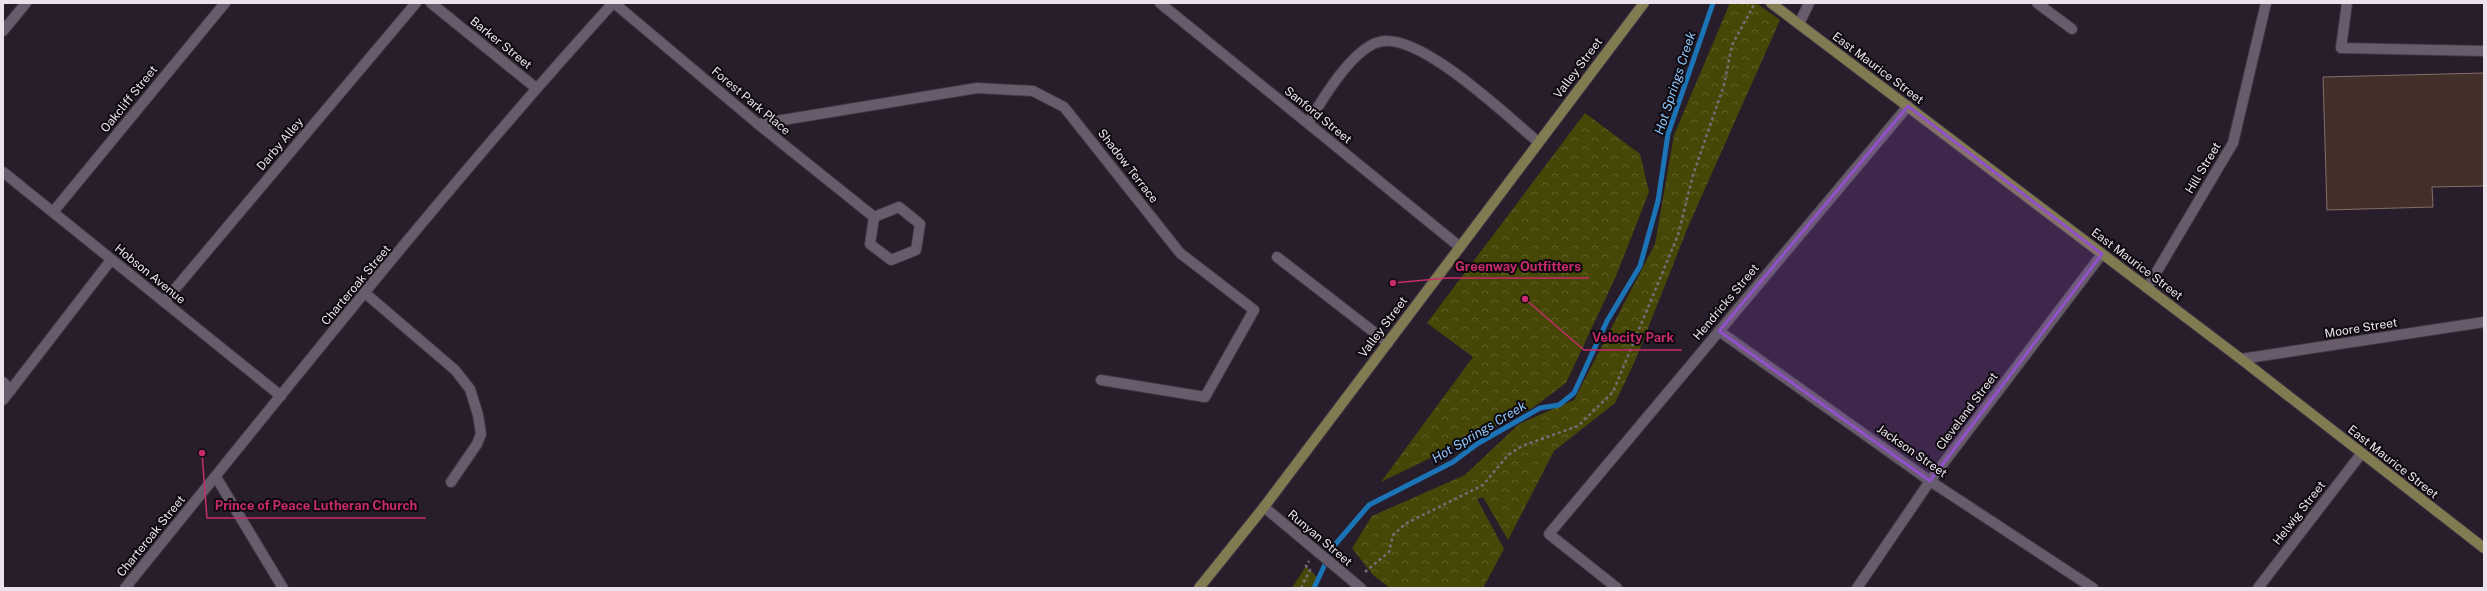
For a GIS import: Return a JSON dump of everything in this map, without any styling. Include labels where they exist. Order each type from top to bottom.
[{"type":"street","points":[[3,31],[26,3]]},
{"type":"street","name":"Oakcliff Street","points":[[53,212],[224,3]]},
{"type":"street","name":"Darby Alley","points":[[164,302],[416,3]]},
{"type":"street","name":"Barker Street","points":[[431,3],[536,88]]},
{"type":"street","name":"Charteroak Street","points":[[125,588],[281,396],[536,88],[613,3]]},
{"type":"street","name":"Forest Park Place","points":[[613,3],[758,124],[874,217]]},
{"type":"street","name":"Sanford Street","points":[[1160,3],[1460,246]]},
{"type":"street","name":"Valley Street","points":[[1199,588],[1264,507],[1644,3]]},
{"type":"street","name":"East Maurice Street","points":[[1771,3],[2241,359],[2361,454],[2484,548]]},
{"type":"street","points":[[1799,24],[1809,3]]},
{"type":"street","points":[[2037,3],[2072,29]]},
{"type":"street","name":"Hill Street","points":[[2147,288],[2233,143],[2266,3]]},
{"type":"street","points":[[2352,3],[2347,3],[2341,48],[2484,51]]},
{"type":"street","points":[[1308,123],[1332,83],[1350,64],[1379,42],[1400,41],[1449,68],[1538,142]]},
{"type":"street","name":"Shadow Terrace","points":[[758,124],[977,88],[1033,91],[1064,107],[1180,253],[1254,310],[1205,397],[1101,380]]},
{"type":"street","name":"Hendricks Street","points":[[1617,588],[1549,534],[1908,106]]},
{"type":"street","name":"Hobson Avenue","points":[[3,172],[281,396]]},
{"type":"street","points":[[899,207],[920,224],[916,250],[891,260],[870,244],[874,217],[899,207]]},
{"type":"street","name":"Cleveland Street","points":[[1857,588],[1930,481],[2102,254]]},
{"type":"street","points":[[1277,257],[1388,343]]},
{"type":"street","points":[[3,400],[111,260]]},
{"type":"street","points":[[365,294],[455,370],[470,389],[478,415],[481,434],[477,444],[451,482]]},
{"type":"street","name":"Moore Street","points":[[2241,359],[2484,322]]},
{"type":"street","name":"Jackson Street","points":[[1718,331],[1930,481],[2093,588]]},
{"type":"street","points":[[3,382],[11,390]]},
{"type":"street","name":"Helwig Street","points":[[2258,588],[2361,454]]},
{"type":"street","points":[[216,477],[284,588]]},
{"type":"street","name":"Runyan Street","points":[[1264,507],[1318,554],[1361,588]]},
{"type":"path","points":[[1360,568],[1366,573],[1389,552],[1393,535],[1405,524],[1483,485],[1508,455],[1522,446],[1578,426],[1612,392],[1678,235],[1693,175],[1724,85],[1732,45],[1755,3]]},
{"type":"path","points":[[1301,588],[1310,570],[1306,566],[1307,564]]},
{"type":"highlighted area","points":[[1908,106],[2102,254],[1930,481],[1719,331]]},
{"type":"green space","points":[[1730,3],[1756,3],[1780,20],[1688,227],[1635,361],[1615,403],[1554,451],[1508,540],[1483,497],[1477,499],[1504,549],[1483,588],[1390,588],[1373,575],[1352,548],[1372,516],[1465,475],[1519,424],[1574,400],[1655,244],[1674,135]]},
{"type":"green space","points":[[1585,113],[1640,154],[1649,192],[1616,276],[1566,383],[1531,409],[1381,482],[1473,357],[1427,323]]},
{"type":"green space","points":[[1306,566],[1318,578],[1313,588],[1292,588]]},
{"type":"building","points":[[2484,73],[2484,186],[2432,187],[2433,207],[2327,210],[2323,77]]},
{"type":"waterway","name":"Hot Springs Creek","points":[[1314,588],[1333,547],[1369,505],[1453,462],[1477,444],[1540,408],[1559,405],[1574,393],[1607,321],[1640,266],[1658,201],[1668,134],[1713,3]]},
{"type":"place","name":"Greenway Outfitters","points":[[1393,283]]},
{"type":"place","name":"Velocity Park","points":[[1525,299]]},
{"type":"place","name":"Prince of Peace Lutheran Church","points":[[202,453]]}]
